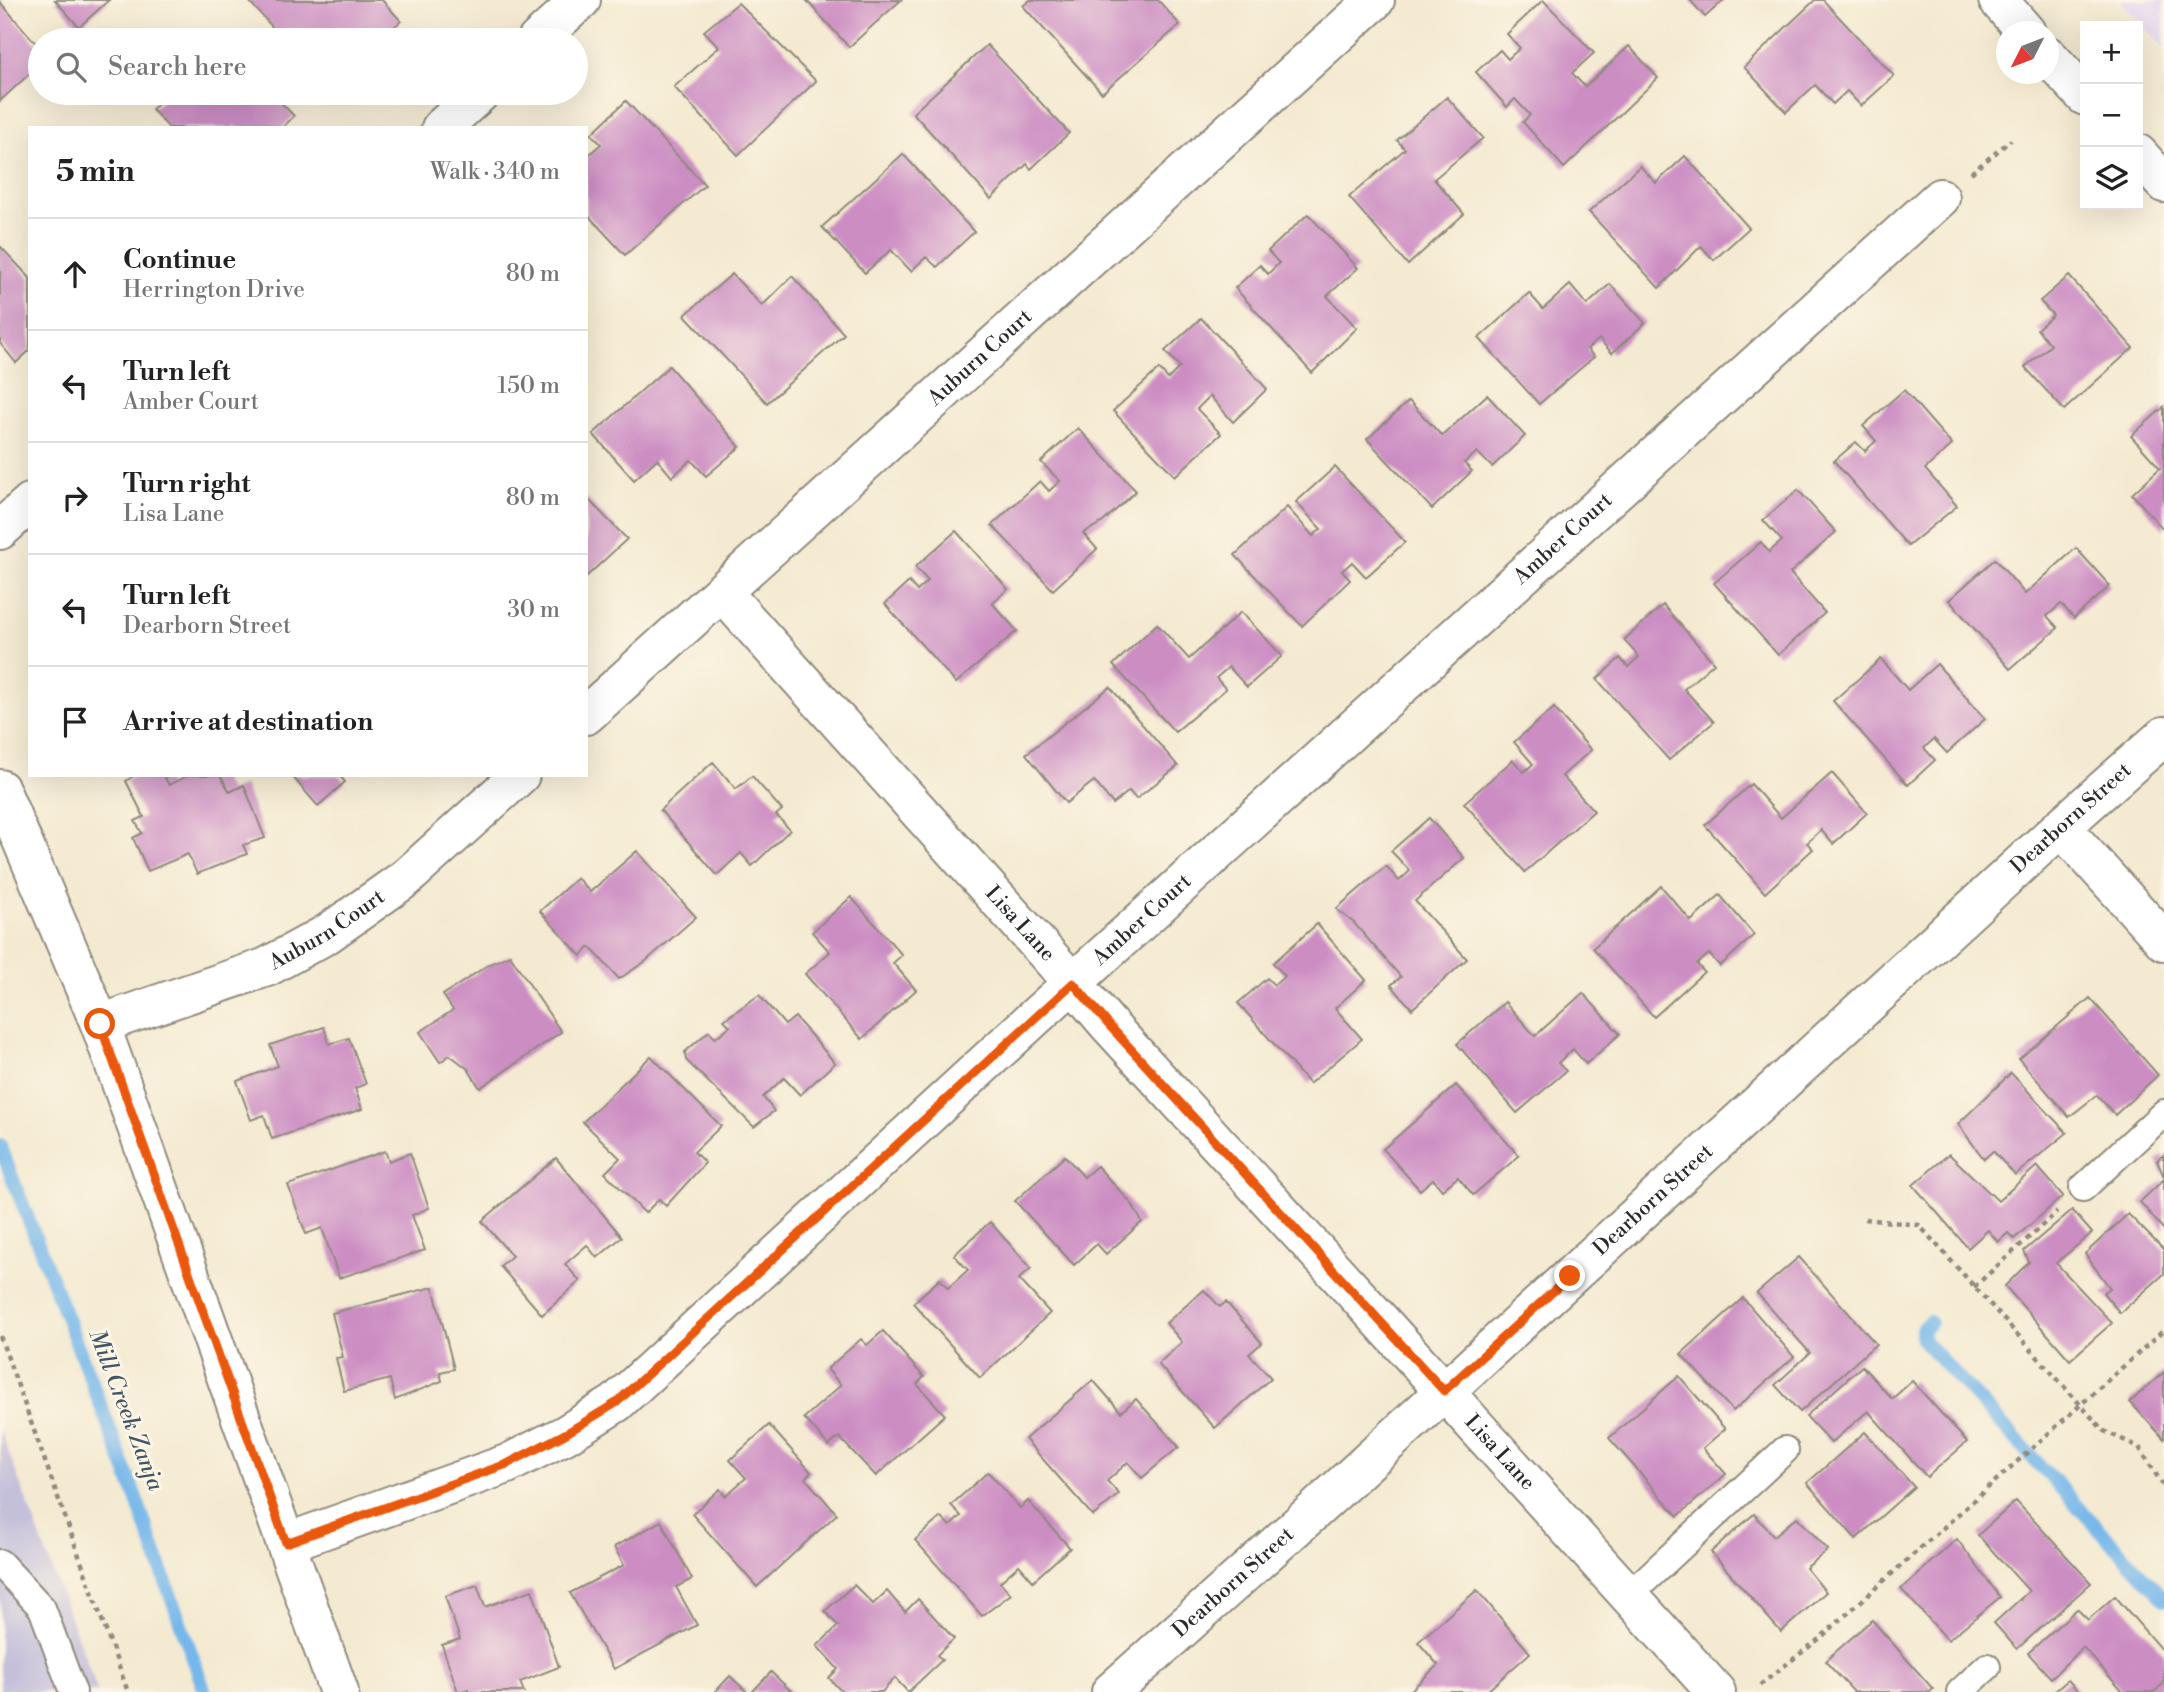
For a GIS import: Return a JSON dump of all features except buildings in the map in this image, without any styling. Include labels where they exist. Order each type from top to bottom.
[{"type":"street","points":[[550,28],[581,0]]},
{"type":"street","name":"Auburn Court","points":[[588,713],[1375,0]]},
{"type":"street","points":[[1998,0],[2016,21]]},
{"type":"street","points":[[2059,67],[2080,90]]},
{"type":"street","points":[[443,126],[467,105]]},
{"type":"street","points":[[2143,160],[2164,183]]},
{"type":"street","name":"Amber Court","points":[[286,1543],[507,1464],[565,1434],[616,1403],[1073,983],[1940,198]]},
{"type":"street","points":[[0,530],[28,505]]},
{"type":"street","name":"Lisa Lane","points":[[722,592],[1108,1024],[1716,1692]]},
{"type":"street","name":"Dearborn Street","points":[[1111,1692],[2060,827],[2164,736]]},
{"type":"street","name":"Auburn Court","points":[[100,1024],[267,967],[327,934],[406,878],[518,777]]},
{"type":"street","points":[[0,789],[100,1024],[339,1692]]},
{"type":"street","points":[[2060,827],[2164,941]]},
{"type":"lane","points":[[2083,1188],[2164,1113]]},
{"type":"lane","points":[[1628,1596],[1785,1450]]},
{"type":"lane","points":[[0,1563],[42,1608],[73,1692]]},
{"type":"lane","points":[[1960,1692],[1987,1667]]},
{"type":"path","points":[[1940,198],[2011,140]]},
{"type":"path","points":[[1974,1287],[2083,1188]]},
{"type":"path","points":[[1865,1219],[1919,1225],[2105,1431],[2139,1447],[2164,1487]]},
{"type":"path","points":[[1760,1685],[1819,1639],[2164,1330]]},
{"type":"path","points":[[0,1336],[128,1692]]},
{"type":"shaded area","points":[[2120,0],[2164,0],[2164,49],[2143,26],[2143,21],[2139,21]]},
{"type":"shaded area","points":[[0,1429],[98,1692],[0,1692]]},
{"type":"waterway","name":"Mill Creek Zanja","points":[[0,1146],[130,1481],[205,1692]]},
{"type":"waterway","points":[[1930,1322],[1922,1330],[1922,1339],[2164,1599]]},
{"type":"route","points":[[100,1024],[286,1543],[507,1464],[565,1434],[616,1403],[1073,983],[1444,1391],[1570,1276]]}]
